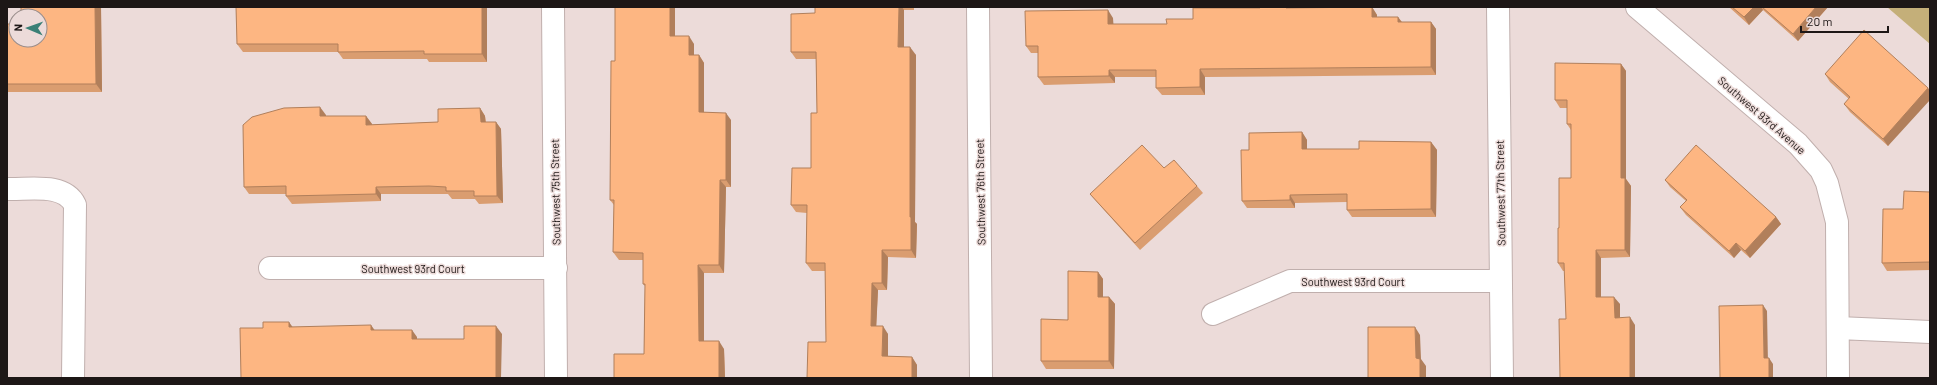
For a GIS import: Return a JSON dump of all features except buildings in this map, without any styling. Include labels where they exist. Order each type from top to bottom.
[{"type":"street","name":"Southwest 75th Street","points":[[553,7],[556,378]]},
{"type":"street","name":"Southwest 76th Street","points":[[978,7],[982,378]]},
{"type":"street","name":"Southwest 77th Street","points":[[1498,7],[1502,378]]},
{"type":"street","name":"Southwest 93rd Avenue","points":[[1637,7],[1798,144],[1820,170],[1831,195],[1837,222],[1838,378]]},
{"type":"street","points":[[7,189],[58,191],[68,196],[74,205],[73,378]]},
{"type":"street","name":"Southwest 93rd Court","points":[[270,268],[556,268]]},
{"type":"street","name":"Southwest 93rd Court","points":[[1212,314],[1290,281],[1501,281]]},
{"type":"street","points":[[1838,328],[1930,332]]},
{"type":"shaded area","points":[[1887,7],[1930,7],[1930,44]]}]
